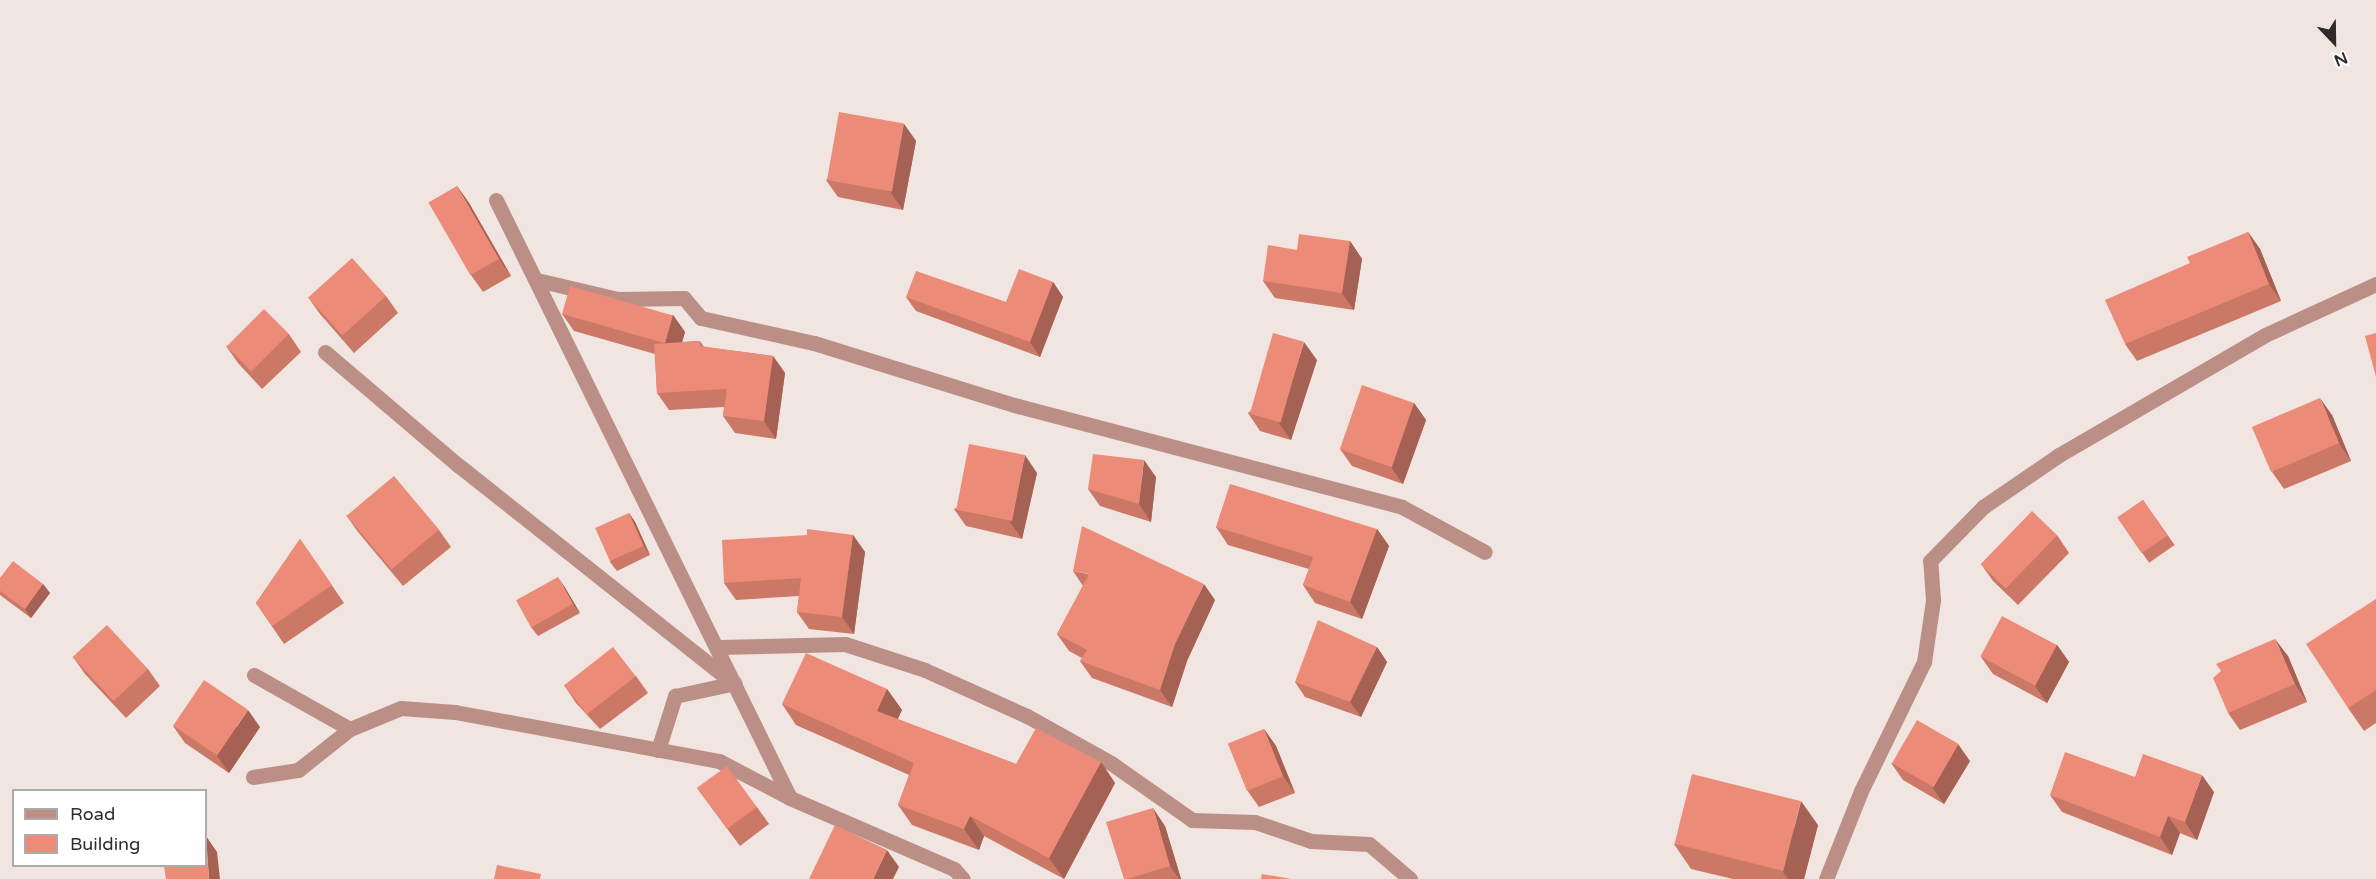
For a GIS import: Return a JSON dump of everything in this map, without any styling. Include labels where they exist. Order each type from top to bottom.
[{"type":"street","points":[[496,200],[718,647],[790,798]]},
{"type":"street","points":[[537,280],[618,299],[684,298],[701,318],[814,343],[1018,406],[1402,507],[1485,552]]},
{"type":"street","points":[[1826,879],[1861,791],[1924,662],[1933,600],[1930,561],[1983,507],[2059,455],[2265,335],[2376,284]]},
{"type":"street","points":[[325,352],[458,465],[735,683]]},
{"type":"street","points":[[718,647],[845,644],[925,670],[1027,716],[1102,758],[1192,820],[1255,822],[1311,842],[1369,844],[1410,879]]},
{"type":"street","points":[[254,675],[350,729]]},
{"type":"street","points":[[658,750],[675,696],[735,683]]},
{"type":"street","points":[[253,777],[298,770],[350,729],[401,708],[455,712],[719,761],[790,798],[954,869],[963,879]]},
{"type":"building","points":[[839,112],[904,123],[892,191],[827,180]]},
{"type":"building","points":[[457,186],[499,259],[470,275],[428,202]]},
{"type":"building","points":[[2248,232],[2269,284],[2125,344],[2105,300],[2190,263],[2187,257]]},
{"type":"building","points":[[1299,234],[1350,241],[1342,293],[1263,281],[1268,245],[1297,250]]},
{"type":"building","points":[[352,258],[386,296],[342,335],[308,297]]},
{"type":"building","points":[[1019,269],[1053,282],[1030,342],[906,297],[916,271],[1006,302]]},
{"type":"building","points":[[570,286],[673,315],[665,343],[562,314]]},
{"type":"building","points":[[264,309],[289,334],[251,371],[227,346]]},
{"type":"building","points":[[1273,333],[1304,342],[1281,423],[1250,414]]},
{"type":"building","points":[[2376,333],[2376,377],[2365,336]]},
{"type":"building","points":[[700,341],[700,346],[773,356],[764,421],[723,416],[727,389],[657,393],[654,344]]},
{"type":"building","points":[[1362,385],[1414,403],[1392,467],[1340,449]]},
{"type":"building","points":[[2320,398],[2339,443],[2271,472],[2252,427]]},
{"type":"building","points":[[969,444],[1025,455],[1012,521],[956,510]]},
{"type":"building","points":[[1093,454],[1144,460],[1139,504],[1088,489]]},
{"type":"building","points":[[394,476],[439,530],[392,569],[347,516]]},
{"type":"building","points":[[1230,484],[1377,529],[1350,602],[1303,585],[1313,557],[1216,527]]},
{"type":"building","points":[[2143,500],[2167,536],[2141,553],[2117,517]]},
{"type":"building","points":[[2032,511],[2057,535],[2006,589],[1981,564]]},
{"type":"building","points":[[629,513],[644,546],[610,561],[595,528]]},
{"type":"building","points":[[1082,526],[1204,584],[1175,644],[1160,690],[1080,661],[1087,650],[1057,634],[1089,574],[1073,571]]},
{"type":"building","points":[[807,529],[853,535],[842,617],[797,612],[801,578],[724,583],[722,540],[807,535]]},
{"type":"building","points":[[300,539],[332,585],[272,626],[256,603]]},
{"type":"building","points":[[13,561],[43,584],[25,609],[0,591],[0,578]]},
{"type":"building","points":[[558,577],[573,604],[531,627],[516,600]]},
{"type":"building","points":[[2376,599],[2376,690],[2348,708],[2306,644]]},
{"type":"building","points":[[2002,616],[2057,645],[2035,686],[1980,657]]},
{"type":"building","points":[[1318,620],[1377,647],[1350,702],[1295,682]]},
{"type":"building","points":[[107,625],[148,669],[114,701],[73,657]]},
{"type":"building","points":[[2275,639],[2295,684],[2228,713],[2213,678],[2221,671],[2216,664]]},
{"type":"building","points":[[613,647],[636,676],[587,714],[564,685]]},
{"type":"building","points":[[806,653],[887,689],[877,711],[1016,764],[1036,728],[1101,762],[1049,858],[970,816],[964,829],[898,805],[914,763],[782,704]]},
{"type":"building","points":[[204,680],[248,710],[217,755],[173,726]]},
{"type":"building","points":[[1917,720],[1959,744],[1934,787],[1892,763]]},
{"type":"building","points":[[1264,729],[1283,776],[1247,791],[1228,744]]},
{"type":"building","points":[[2065,752],[2135,777],[2143,754],[2202,775],[2185,822],[2168,816],[2160,837],[2050,795]]},
{"type":"building","points":[[727,766],[757,807],[727,829],[697,788]]},
{"type":"building","points":[[1692,774],[1801,801],[1783,871],[1675,844]]},
{"type":"building","points":[[1153,808],[1170,866],[1124,879],[1106,822]]},
{"type":"building","points":[[835,825],[887,850],[873,879],[809,879]]},
{"type":"building","points":[[207,854],[209,879],[166,879],[164,867],[207,867]]},
{"type":"building","points":[[497,865],[541,874],[540,879],[494,879]]},
{"type":"building","points":[[1262,874],[1292,879],[1261,879]]}]
